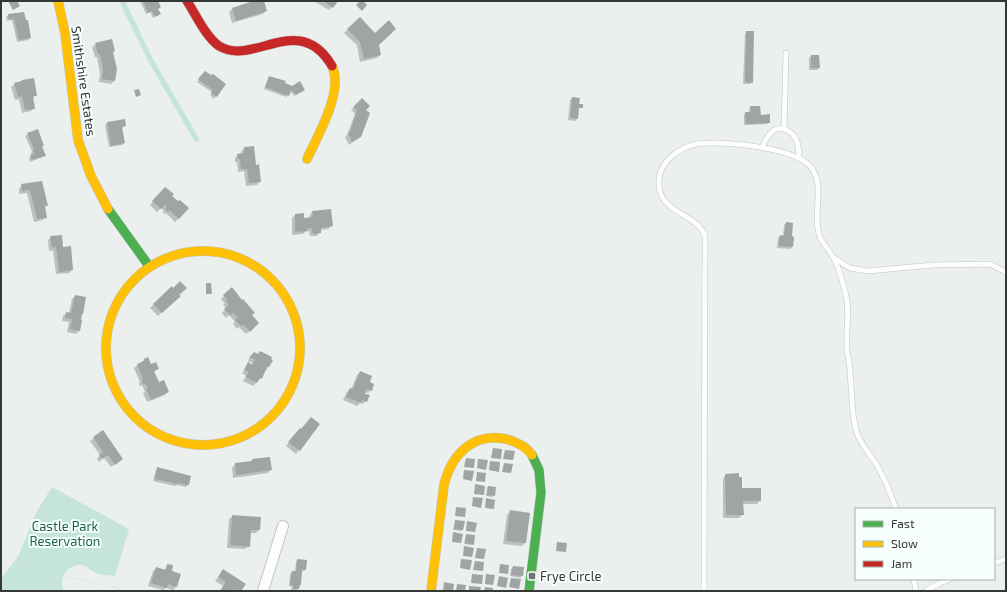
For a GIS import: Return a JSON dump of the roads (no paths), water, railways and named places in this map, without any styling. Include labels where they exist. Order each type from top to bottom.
[{"type":"street","name":"Smithshire Estates","points":[[58,1],[65,33],[78,140],[91,176],[106,207],[149,266]]},
{"type":"street","points":[[187,1],[211,39],[215,44],[224,48],[240,50],[295,40],[316,47],[327,58],[335,74],[334,90],[330,105],[307,159]]},
{"type":"street","points":[[192,250],[207,250],[237,256],[251,262],[275,281],[292,307],[300,336],[298,367],[294,382],[283,402],[268,420],[243,437],[221,443],[198,445],[168,439],[154,433],[142,424],[121,402],[109,374],[106,359],[105,344],[107,328],[111,314],[118,300],[132,282],[149,266],[162,259],[192,250]]},
{"type":"street","points":[[431,591],[447,474],[455,460],[467,446],[478,440],[495,436],[515,442],[527,449],[536,461],[540,475],[542,486],[541,498],[530,591]]},
{"type":"street","points":[[263,591],[283,526]]},
{"type":"lane","points":[[784,129],[786,53]]},
{"type":"lane","points":[[762,148],[772,132],[776,129],[784,129],[792,133],[796,139],[799,149],[799,158]]},
{"type":"lane","points":[[704,591],[705,236],[699,225],[680,214],[667,204],[660,193],[659,179],[662,168],[669,158],[680,150],[697,144],[748,145],[799,158],[814,171],[818,185],[817,220],[819,234],[824,244],[834,257],[850,268],[868,271],[933,265],[990,264],[1006,272]]},
{"type":"lane","points":[[834,257],[847,302],[847,349],[856,432],[877,466],[889,490],[896,508]]},
{"type":"lane","points":[[995,563],[1006,559]]},
{"type":"lane","points":[[914,580],[916,591]]},
{"type":"lane","points":[[926,591],[948,580]]},
{"type":"place","name":"Frye Circle","points":[[532,576]]},
{"type":"park label","name":"Castle Park Reservation","points":[[65,534]]}]
